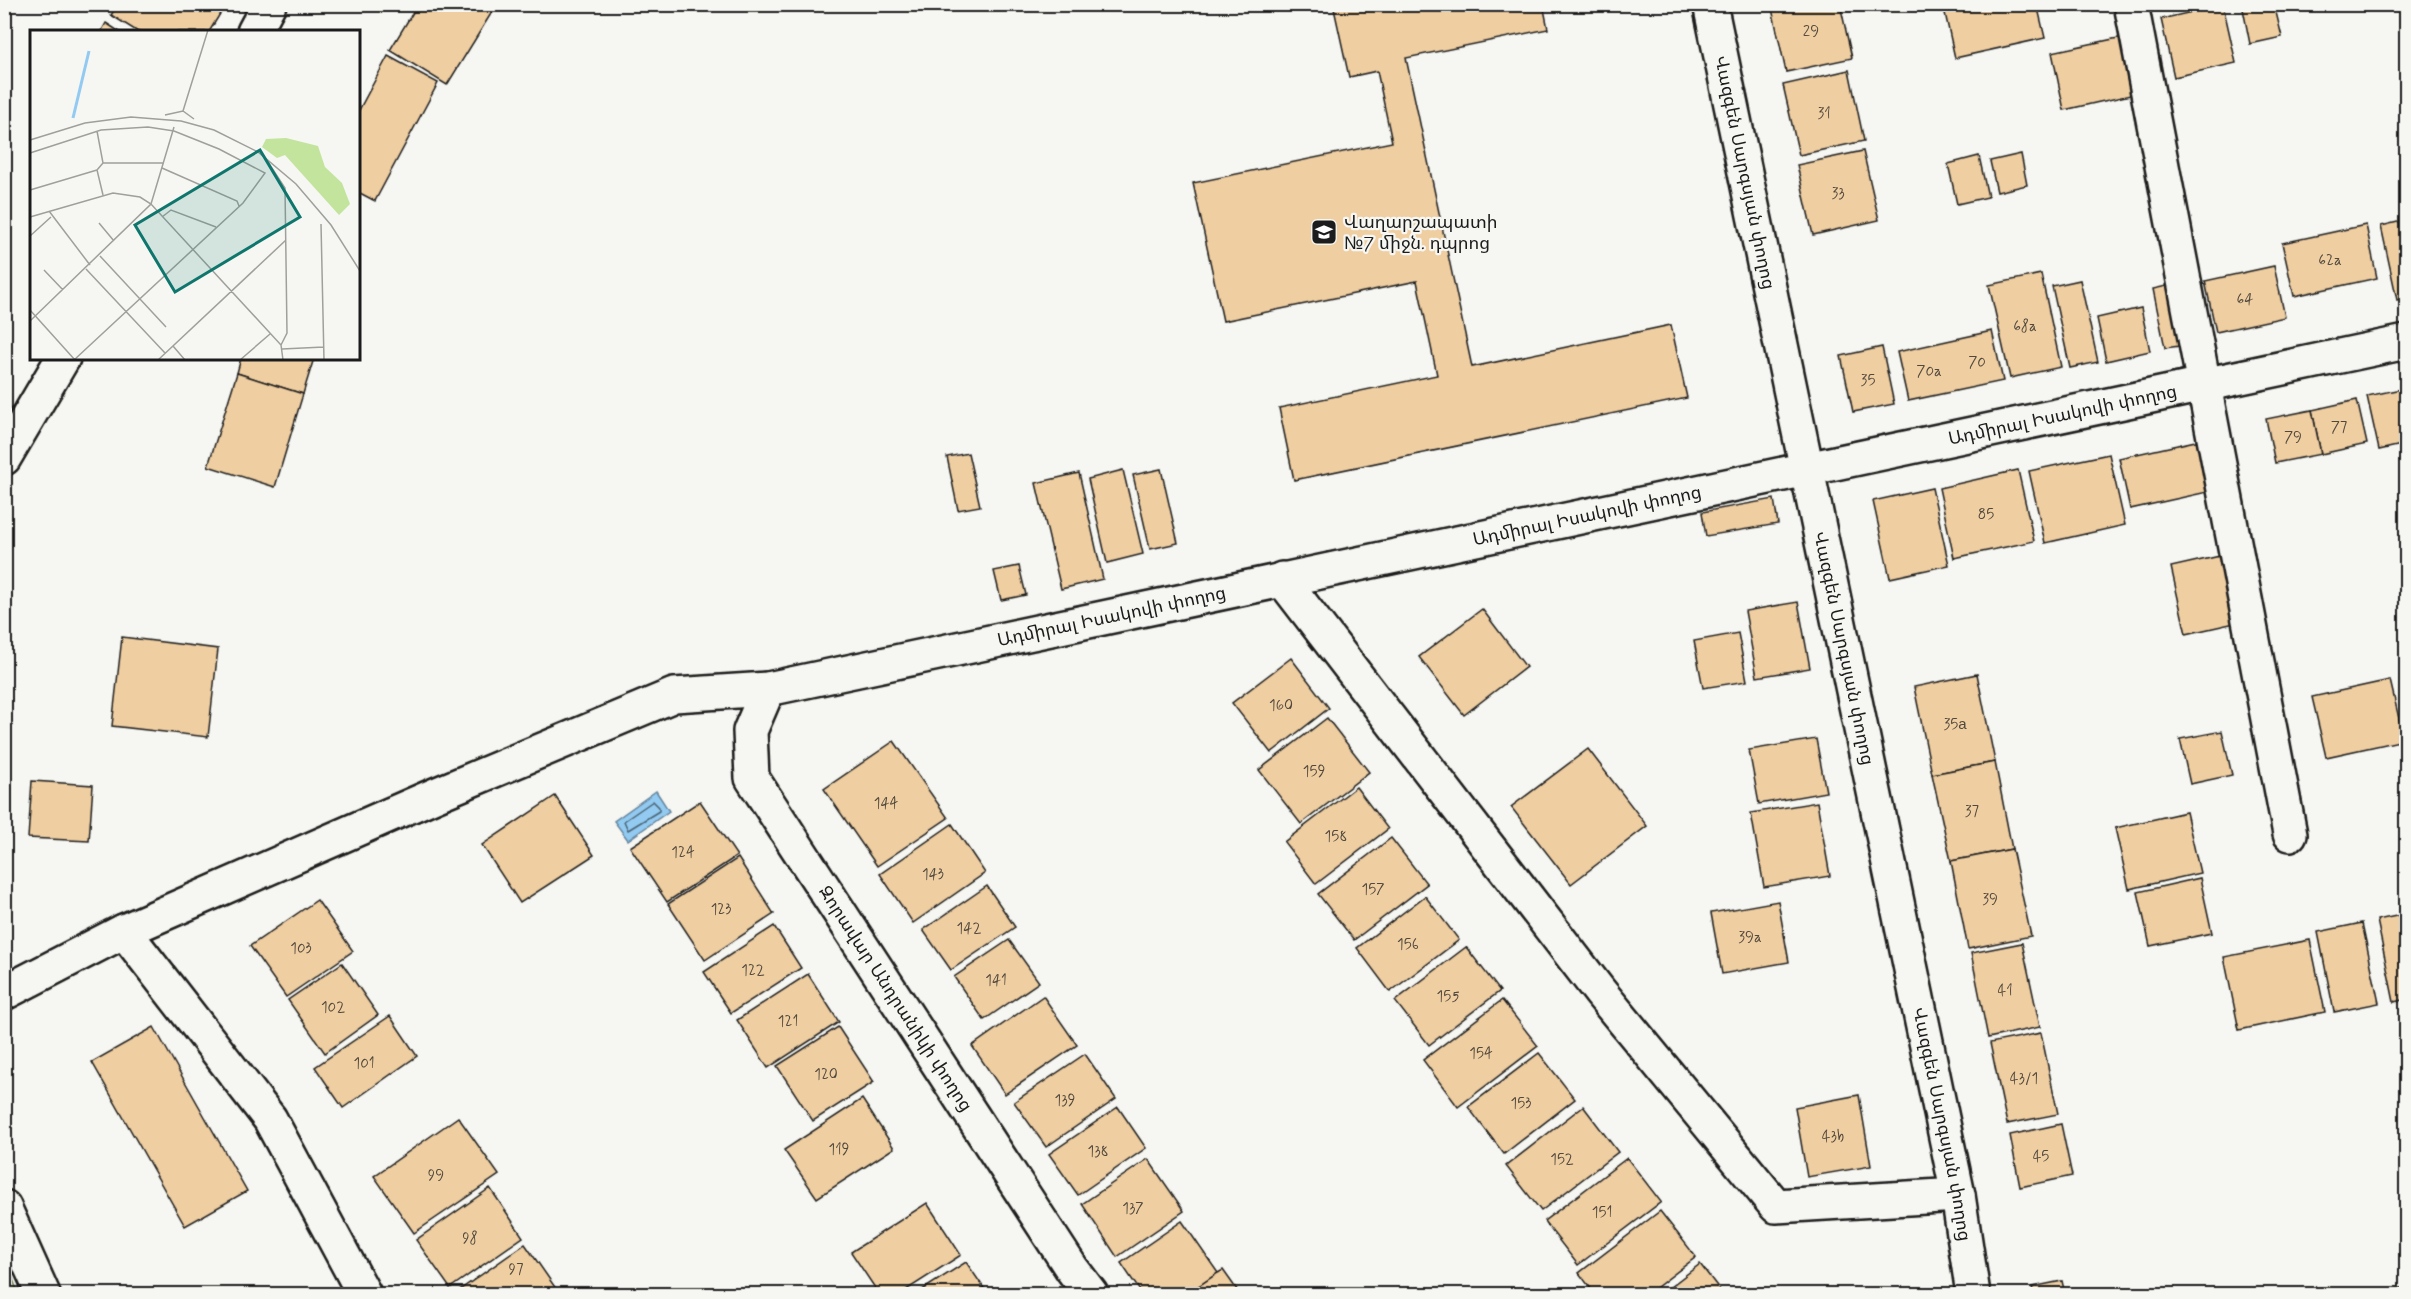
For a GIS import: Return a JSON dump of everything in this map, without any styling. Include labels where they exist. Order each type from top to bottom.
[{"type":"main road","points":[[255,30],[269,4]]},
{"type":"main road","name":"Վազգեն Սարգսյան փողոց","points":[[1710,4],[1958,1195],[1973,1294]]},
{"type":"main road","points":[[2131,4],[2202,386],[2290,834]]},
{"type":"main road","name":"Ադմիրալ Իսակովի փողոց","points":[[4,993],[124,931],[435,795],[674,695],[768,689],[2406,342]]},
{"type":"main road","points":[[4,458],[62,360]]},
{"type":"main road","points":[[1282,579],[1600,992],[1776,1206],[1958,1195]]},
{"type":"main road","name":"Զորավար Անդրանիկի փողոց","points":[[768,689],[750,731],[752,778],[1072,1269],[1091,1294]]},
{"type":"main road","points":[[124,931],[270,1119],[364,1294]]},
{"type":"main road","points":[[4,1207],[43,1294]]},
{"type":"green space","points":[[5,1261],[19,1294],[5,1294]]},
{"type":"water","points":[[656,791],[669,811],[628,840],[614,821]]},
{"type":"building","points":[[118,4],[226,4],[210,30],[135,30],[111,15]]},
{"type":"building","points":[[418,4],[497,4],[447,85],[390,50]]},
{"type":"building","name":"Վաղարշապատի №7 միջն. դպրոց","points":[[1333,4],[1543,4],[1548,29],[1406,58],[1472,367],[1671,325],[1687,398],[1294,480],[1279,408],[1437,375],[1417,281],[1223,321],[1193,183],[1392,142],[1377,71],[1349,77]]},
{"type":"building","points":[[1771,4],[1840,4],[1852,58],[1786,72]]},
{"type":"building","points":[[1943,4],[2037,4],[2045,38],[1955,58]]},
{"type":"building","points":[[2242,4],[2274,4],[2282,37],[2250,44]]},
{"type":"building","points":[[2223,5],[2236,63],[2174,77],[2161,19]]},
{"type":"building","points":[[106,23],[117,30],[102,30]]},
{"type":"building","points":[[2123,37],[2135,94],[2064,110],[2052,52]]},
{"type":"building","points":[[388,56],[438,83],[375,201],[360,193],[360,108]]},
{"type":"building","points":[[1849,70],[1864,141],[1799,155],[1783,85]]},
{"type":"building","points":[[1863,151],[1879,220],[1813,235],[1797,165]]},
{"type":"building","points":[[2021,154],[2027,185],[1997,192],[1990,161]]},
{"type":"building","points":[[1979,156],[1988,197],[1957,204],[1948,164]]},
{"type":"building","points":[[2406,220],[2406,298],[2397,300],[2381,226]]},
{"type":"building","points":[[2366,225],[2377,278],[2294,296],[2282,243]]},
{"type":"building","points":[[2274,266],[2285,317],[2216,332],[2205,281]]},
{"type":"building","points":[[2041,274],[2061,367],[2010,378],[1989,285]]},
{"type":"building","points":[[2080,280],[2098,362],[2070,368],[2052,286]]},
{"type":"building","points":[[2176,284],[2187,345],[2165,348],[2153,289]]},
{"type":"building","points":[[2141,308],[2150,351],[2106,361],[2097,318]]},
{"type":"building","points":[[1992,331],[2003,381],[1908,401],[1897,352]]},
{"type":"building","points":[[1882,347],[1894,404],[1853,412],[1841,356]]},
{"type":"building","points":[[240,360],[313,360],[303,394],[237,373]]},
{"type":"building","points":[[237,373],[303,394],[275,487],[208,466]]},
{"type":"building","points":[[2406,388],[2406,444],[2379,450],[2367,396]]},
{"type":"building","points":[[2357,400],[2367,444],[2321,454],[2312,410]]},
{"type":"building","points":[[2312,410],[2321,454],[2275,463],[2266,419]]},
{"type":"building","points":[[2200,440],[2212,491],[2130,509],[2119,458]]},
{"type":"building","points":[[968,453],[980,506],[958,510],[947,457]]},
{"type":"building","points":[[2109,454],[2125,525],[2045,543],[2029,471]]},
{"type":"building","points":[[1161,469],[1178,543],[1150,549],[1133,475]]},
{"type":"building","points":[[1123,470],[1143,554],[1107,563],[1088,479]]},
{"type":"building","points":[[2018,470],[2034,541],[1954,558],[1939,488]]},
{"type":"building","points":[[1079,473],[1103,579],[1061,589],[1036,483]]},
{"type":"building","points":[[1932,488],[1949,565],[1890,578],[1873,501]]},
{"type":"building","points":[[1774,499],[1778,524],[1706,536],[1702,512]]},
{"type":"building","points":[[2220,556],[2235,623],[2186,634],[2171,567]]},
{"type":"building","points":[[1019,566],[1026,595],[1001,600],[994,571]]},
{"type":"building","points":[[1798,602],[1810,668],[1757,677],[1745,611]]},
{"type":"building","points":[[1482,609],[1526,667],[1464,715],[1419,657]]},
{"type":"building","points":[[1738,633],[1747,681],[1703,688],[1694,641]]},
{"type":"building","points":[[122,637],[218,649],[208,737],[112,726]]},
{"type":"building","points":[[1291,658],[1329,708],[1271,753],[1232,703]]},
{"type":"building","points":[[1977,674],[1995,762],[1932,774],[1914,687]]},
{"type":"building","points":[[2390,680],[2404,740],[2326,757],[2312,697]]},
{"type":"building","points":[[1327,718],[1369,772],[1301,824],[1259,770]]},
{"type":"building","points":[[2222,731],[2232,775],[2190,784],[2180,739]]},
{"type":"building","points":[[1816,739],[1826,792],[1759,804],[1749,750]]},
{"type":"building","points":[[894,741],[948,818],[877,866],[824,789]]},
{"type":"building","points":[[1588,749],[1647,826],[1571,884],[1511,807]]},
{"type":"building","points":[[1995,762],[2012,849],[1951,861],[1932,774]]},
{"type":"building","points":[[2406,765],[2406,800],[2399,767]]},
{"type":"building","points":[[32,781],[93,785],[89,841],[28,838]]},
{"type":"building","points":[[1356,787],[1388,829],[1316,884],[1284,842]]},
{"type":"building","points":[[555,796],[594,855],[520,903],[482,845]]},
{"type":"building","points":[[700,801],[737,856],[667,902],[630,847]]},
{"type":"building","points":[[1817,802],[1830,876],[1764,887],[1751,813]]},
{"type":"building","points":[[2186,812],[2200,873],[2129,889],[2115,828]]},
{"type":"building","points":[[952,824],[985,873],[913,923],[880,874]]},
{"type":"building","points":[[1391,838],[1427,884],[1354,940],[1318,894]]},
{"type":"building","points":[[2012,849],[2031,936],[1968,949],[1951,861]]},
{"type":"building","points":[[738,858],[774,914],[705,960],[668,904]]},
{"type":"building","points":[[2200,878],[2212,933],[2150,946],[2138,892]]},
{"type":"building","points":[[987,886],[1015,927],[951,970],[923,930]]},
{"type":"building","points":[[1425,896],[1459,940],[1390,992],[1357,948]]},
{"type":"building","points":[[317,900],[353,951],[286,997],[250,946]]},
{"type":"building","points":[[1778,901],[1789,962],[1722,974],[1711,913]]},
{"type":"building","points":[[2406,914],[2406,999],[2394,1002],[2377,920]]},
{"type":"building","points":[[2362,923],[2379,1003],[2334,1012],[2318,932]]},
{"type":"building","points":[[774,926],[801,968],[731,1013],[704,972]]},
{"type":"building","points":[[1009,940],[1039,982],[984,1020],[954,977]]},
{"type":"building","points":[[2310,940],[2325,1012],[2239,1030],[2224,957]]},
{"type":"building","points":[[2022,943],[2040,1027],[1988,1038],[1971,953]]},
{"type":"building","points":[[1466,947],[1500,991],[1429,1045],[1395,1001]]},
{"type":"building","points":[[342,963],[378,1015],[325,1053],[288,1000]]},
{"type":"building","points":[[808,974],[839,1022],[768,1068],[737,1020]]},
{"type":"building","points":[[1043,996],[1077,1045],[1005,1094],[972,1046]]},
{"type":"building","points":[[1502,1000],[1538,1046],[1458,1107],[1423,1060]]},
{"type":"building","points":[[390,1016],[417,1056],[343,1108],[315,1067]]},
{"type":"building","points":[[154,1027],[247,1191],[185,1226],[92,1062]]},
{"type":"building","points":[[838,1027],[874,1082],[813,1121],[777,1066]]},
{"type":"building","points":[[2041,1033],[2058,1114],[2007,1124],[1990,1043]]},
{"type":"building","points":[[1539,1053],[1575,1099],[1504,1154],[1468,1107]]},
{"type":"building","points":[[1085,1054],[1116,1099],[1046,1147],[1014,1102]]},
{"type":"building","points":[[1859,1095],[1871,1166],[1807,1177],[1795,1107]]},
{"type":"building","points":[[862,1099],[894,1148],[817,1198],[784,1150]]},
{"type":"building","points":[[1583,1106],[1618,1152],[1541,1211],[1506,1166]]},
{"type":"building","points":[[1118,1107],[1146,1148],[1078,1195],[1049,1154]]},
{"type":"building","points":[[458,1117],[499,1175],[414,1233],[374,1176]]},
{"type":"building","points":[[2061,1124],[2072,1176],[2020,1187],[2010,1135]]},
{"type":"building","points":[[1627,1158],[1661,1202],[1578,1265],[1544,1221]]},
{"type":"building","points":[[1148,1159],[1184,1211],[1117,1257],[1082,1204]]},
{"type":"building","points":[[490,1188],[523,1237],[450,1288],[416,1240]]},
{"type":"building","points":[[927,1203],[961,1255],[900,1294],[879,1294],[851,1252]]},
{"type":"building","points":[[1660,1211],[1696,1257],[1648,1294],[1595,1294],[1579,1273]]},
{"type":"building","points":[[1182,1221],[1218,1273],[1187,1294],[1142,1294],[1121,1263]]},
{"type":"building","points":[[525,1244],[559,1293],[454,1294]]},
{"type":"building","points":[[966,1262],[988,1294],[916,1294]]},
{"type":"building","points":[[1700,1264],[1723,1294],[1661,1294]]},
{"type":"building","points":[[1223,1270],[1240,1294],[1187,1294],[1218,1273]]},
{"type":"building","points":[[2062,1281],[2065,1294],[2034,1294],[2032,1287]]},
{"type":"building","points":[[2406,1287],[2406,1294],[2389,1294],[2388,1291]]},
{"type":"place","name":"Վաղարշապատի №7 միջն. դպրոց","points":[[1324,232]]}]
